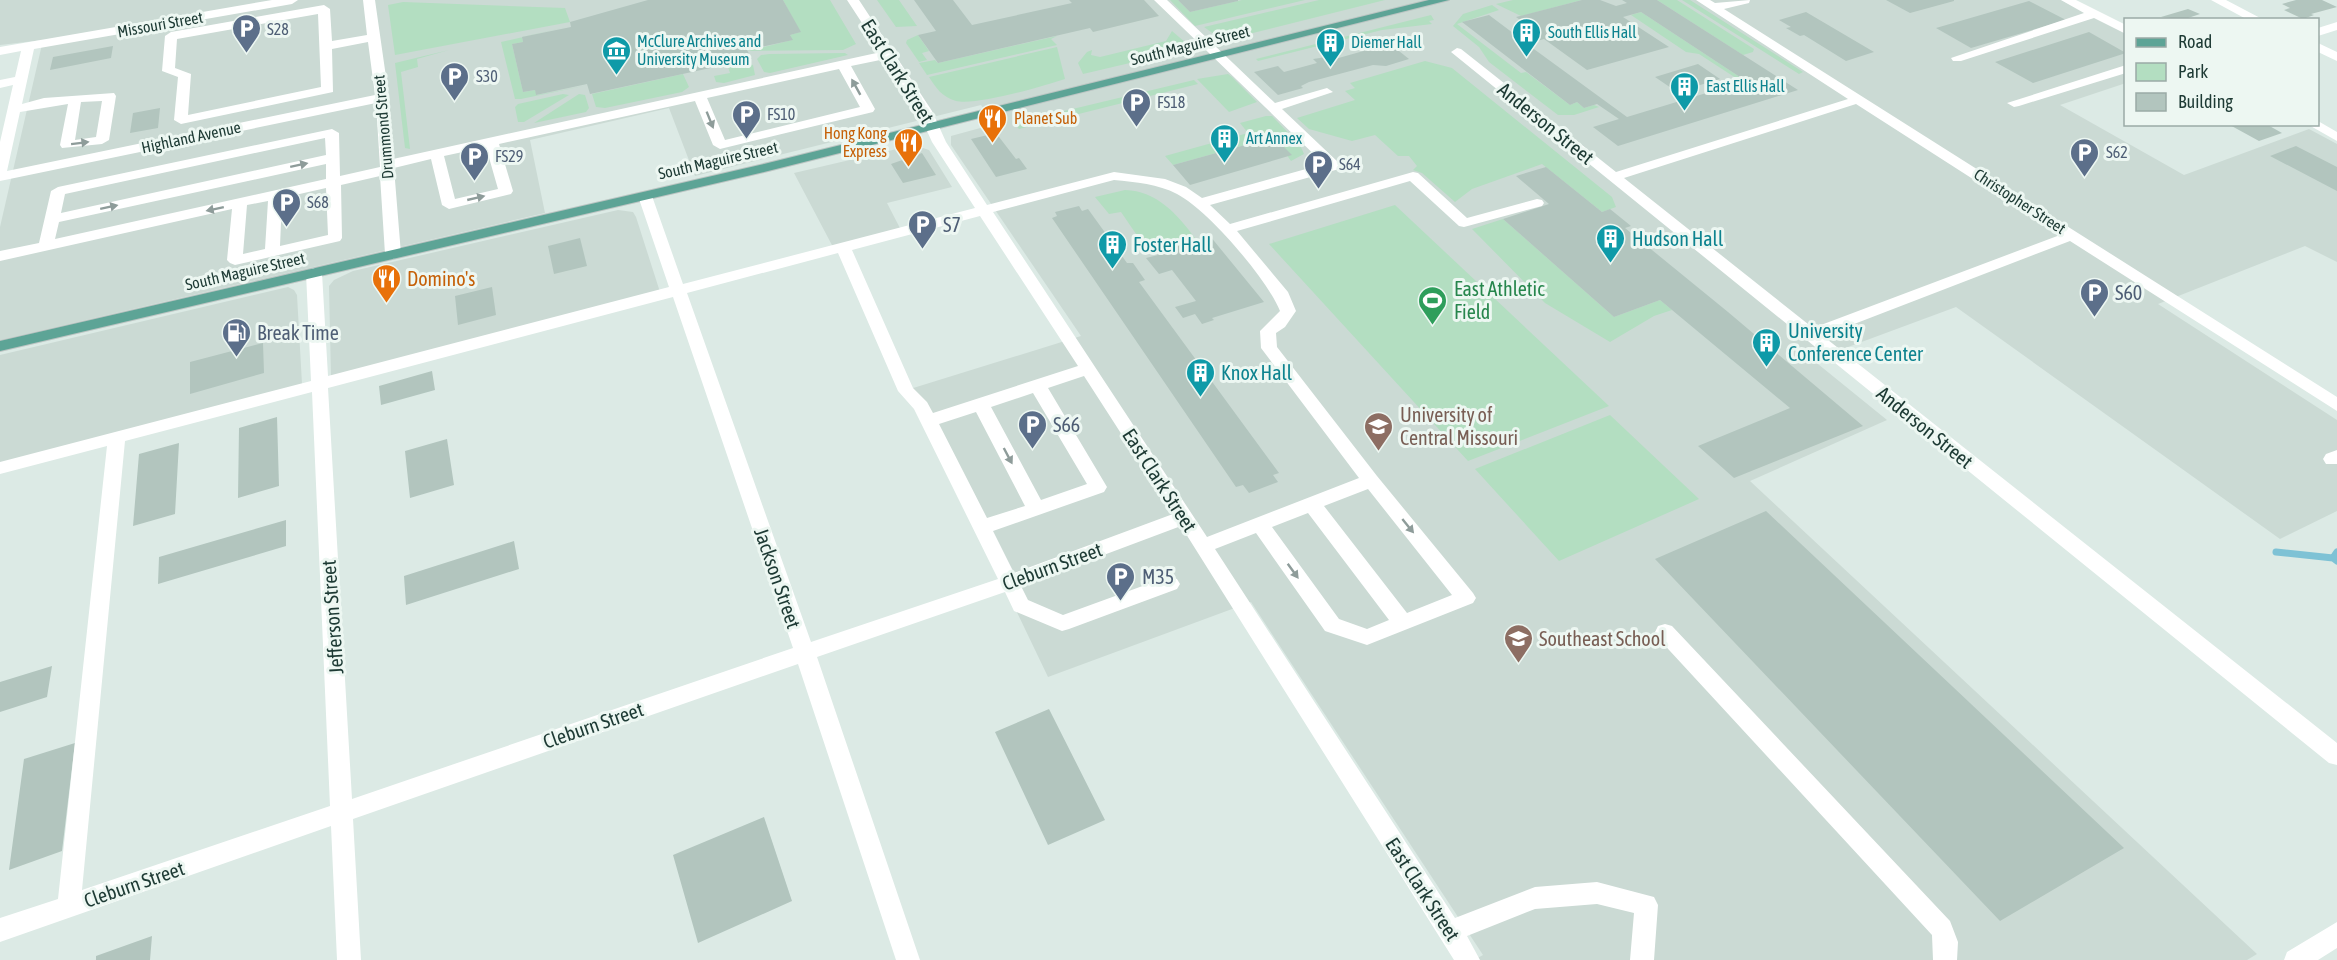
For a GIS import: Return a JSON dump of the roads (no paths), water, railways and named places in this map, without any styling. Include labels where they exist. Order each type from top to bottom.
[{"type":"main road","name":"South Maguire Street","points":[[0,346],[645,196],[1443,0]]},
{"type":"street","name":"Missouri Street","points":[[0,51],[292,0]]},
{"type":"street","name":"Drummond Street","points":[[369,0],[382,98],[393,254]]},
{"type":"street","name":"East Clark Street","points":[[853,0],[890,54],[934,126],[939,142],[1185,517],[1468,960]]},
{"type":"street","points":[[1160,0],[1334,166],[1200,203]]},
{"type":"street","points":[[2067,0],[2124,29]]},
{"type":"street","points":[[2217,0],[2254,18]]},
{"type":"street","points":[[1708,4],[1745,1]]},
{"type":"street","name":"Christopher Street","points":[[1708,4],[2337,405]]},
{"type":"street","points":[[324,9],[326,46],[328,89],[181,120],[185,74],[168,71],[171,36],[324,9]]},
{"type":"street","points":[[1957,58],[2095,14]]},
{"type":"street","points":[[2319,32],[2337,26]]},
{"type":"street","points":[[326,46],[374,36]]},
{"type":"street","points":[[0,175],[4,142],[14,110],[28,47]]},
{"type":"street","points":[[2319,48],[2337,57]]},
{"type":"street","name":"Anderson Street","points":[[1457,52],[2337,756]]},
{"type":"street","points":[[0,256],[333,183],[437,154],[890,54]]},
{"type":"street","points":[[700,96],[720,144],[868,109],[843,64]]},
{"type":"street","points":[[2014,103],[2124,70]]},
{"type":"street","points":[[0,84],[21,80]]},
{"type":"street","points":[[1274,107],[1327,92]]},
{"type":"street","name":"Highland Avenue","points":[[0,175],[382,98]]},
{"type":"street","points":[[1613,177],[1860,99]]},
{"type":"street","points":[[14,110],[44,102],[75,100]]},
{"type":"street","points":[[193,137],[195,117]]},
{"type":"street","points":[[2317,126],[2337,137]]},
{"type":"street","points":[[46,246],[58,191],[332,133],[335,238],[235,260],[240,203]]},
{"type":"street","points":[[437,154],[449,205],[506,191],[491,142]]},
{"type":"street","points":[[52,219],[333,158]]},
{"type":"street","points":[[0,468],[986,212],[1114,176],[1152,180],[1187,192],[1219,224],[1228,228],[1282,296],[1288,311],[1279,323],[1268,331],[1269,348],[1371,481],[1466,598],[1367,638],[1332,625],[1259,523]]},
{"type":"street","points":[[1228,228],[1413,176],[1464,223],[1537,203]]},
{"type":"street","points":[[272,252],[275,195]]},
{"type":"street","name":"Jackson Street","points":[[645,196],[805,653],[908,960]]},
{"type":"street","points":[[1809,335],[2073,235]]},
{"type":"street","points":[[844,249],[906,391],[921,406],[1021,605],[1062,623],[1170,584]]},
{"type":"street","name":"Jefferson Street","points":[[314,273],[318,385],[344,811],[349,960]]},
{"type":"street","points":[[929,421],[1087,369]]},
{"type":"street","points":[[982,527],[1098,487],[1038,386]]},
{"type":"street","points":[[981,405],[1036,509]]},
{"type":"street","points":[[69,906],[117,438]]},
{"type":"street","points":[[1203,546],[1371,481]]},
{"type":"street","points":[[1312,504],[1403,623]]},
{"type":"street","name":"Cleburn Street","points":[[0,930],[1011,582],[1185,517]]},
{"type":"street","points":[[1665,632],[1942,930],[1946,942],[1945,960]]},
{"type":"street","points":[[1450,932],[1535,898],[1597,893],[1646,905],[1642,960]]},
{"type":"street","points":[[2296,960],[2337,934]]},
{"type":"waterway","points":[[2276,552],[2333,558]]},
{"type":"waterway","points":[[2333,558],[2337,552]]},
{"type":"waterway","points":[[2333,558],[2337,561]]},
{"type":"place","name":"S28","points":[[246,54]]},
{"type":"place","name":"South Ellis Hall","points":[[1527,58]]},
{"type":"place","name":"Diemer Hall","points":[[1330,68]]},
{"type":"place","name":"McClure Archives and University Museum","points":[[616,76]]},
{"type":"place","name":"S30","points":[[455,102]]},
{"type":"place","name":"East Ellis Hall","points":[[1685,112]]},
{"type":"place","name":"FS18","points":[[1136,128]]},
{"type":"place","name":"FS10","points":[[746,140]]},
{"type":"place","name":"Planet Sub","points":[[993,144]]},
{"type":"place","name":"Art Annex","points":[[1225,164]]},
{"type":"place","name":"Hong Kong Express","points":[[908,168]]},
{"type":"place","name":"S62","points":[[2085,178]]},
{"type":"place","name":"FS29","points":[[474,182]]},
{"type":"place","name":"S64","points":[[1318,190]]},
{"type":"place","name":"S68","points":[[286,228]]},
{"type":"place","name":"S7","points":[[922,250]]},
{"type":"place","name":"Hudson Hall","points":[[1611,264]]},
{"type":"place","name":"Foster Hall","points":[[1112,270]]},
{"type":"place","name":"Domino's","points":[[386,304]]},
{"type":"place","name":"S60","points":[[2094,318]]},
{"type":"place","name":"East Athletic Field","points":[[1433,326]]},
{"type":"place","name":"Break Time","points":[[236,358]]},
{"type":"place","name":"University Conference Center","points":[[1767,368]]},
{"type":"place","name":"Knox Hall","points":[[1200,398]]},
{"type":"place","name":"S66","points":[[1032,450]]},
{"type":"place","name":"University of Central Missouri","points":[[1379,452]]},
{"type":"place","name":"M35","points":[[1121,602]]},
{"type":"place","name":"Southeast School","points":[[1518,664]]}]
